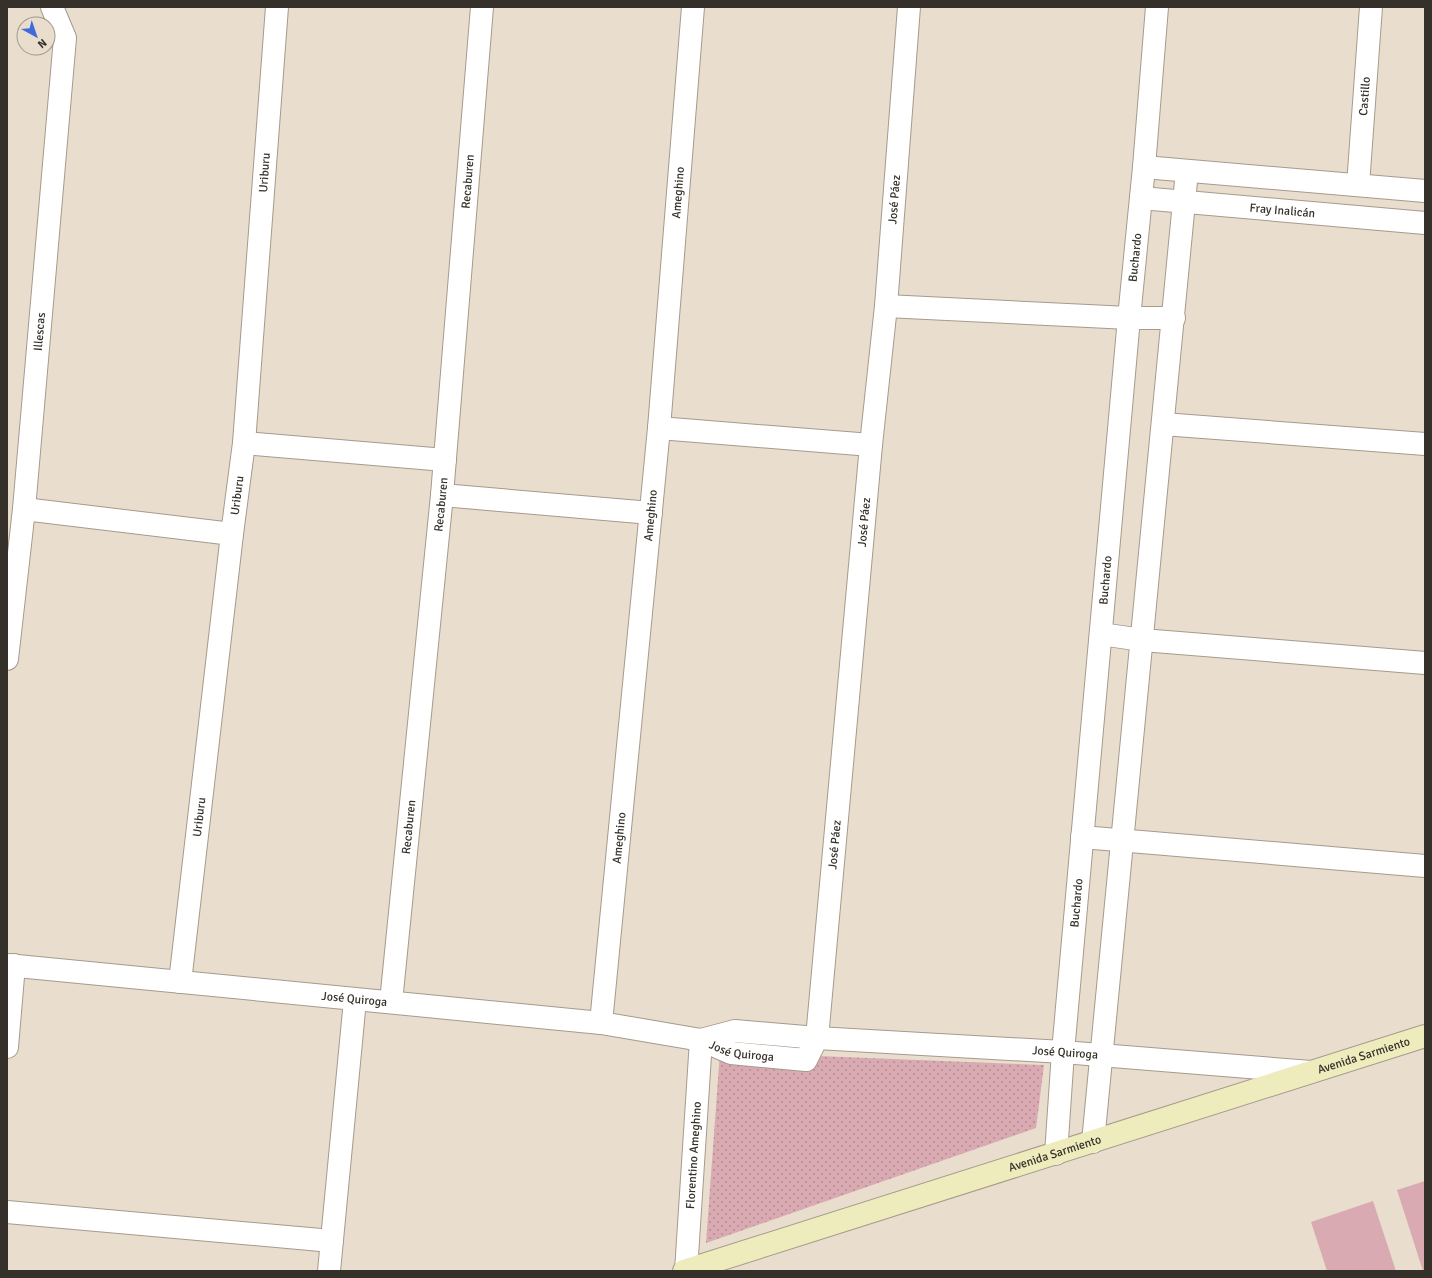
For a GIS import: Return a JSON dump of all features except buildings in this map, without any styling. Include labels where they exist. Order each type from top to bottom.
[{"type":"main road","name":"Avenida Sarmiento","points":[[685,1271],[1425,1036]]},
{"type":"street","name":"Illescas","points":[[7,658],[24,508],[65,38],[52,7]]},
{"type":"street","name":"Uriburu","points":[[180,982],[244,443],[277,7]]},
{"type":"street","name":"Recaburen","points":[[391,1002],[442,494],[482,7]]},
{"type":"street","name":"Ameghino","points":[[601,1023],[659,428],[693,7]]},
{"type":"street","name":"José Páez","points":[[817,1038],[871,445],[886,306],[909,7]]},
{"type":"street","name":"Buchardo","points":[[1056,1154],[1063,1052],[1144,167],[1157,7]]},
{"type":"street","name":"Castillo","points":[[1358,185],[1371,7]]},
{"type":"street","points":[[1144,167],[1425,191]]},
{"type":"street","points":[[1093,1142],[1174,318],[1187,171]]},
{"type":"street","name":"Fray Inalicán","points":[[1141,198],[1425,224]]},
{"type":"street","points":[[886,306],[1129,318],[1174,318]]},
{"type":"street","points":[[1163,424],[1425,444]]},
{"type":"street","points":[[659,428],[871,445]]},
{"type":"street","points":[[244,443],[445,460]]},
{"type":"street","points":[[442,494],[651,513]]},
{"type":"street","points":[[24,508],[232,534]]},
{"type":"street","points":[[1101,634],[1142,640],[1425,663]]},
{"type":"street","points":[[1082,837],[1425,866]]},
{"type":"street","points":[[7,1047],[10,965]]},
{"type":"street","name":"José Quiroga","points":[[10,965],[601,1023],[701,1040],[731,1053],[806,1060],[817,1038],[1063,1052],[1312,1072]]},
{"type":"street","points":[[329,1271],[355,1000]]},
{"type":"street","name":"Florentino Ameghino","points":[[685,1271],[701,1040]]},
{"type":"street","points":[[7,1212],[332,1240]]},
{"type":"shaded area","points":[[720,1052],[1044,1065],[1036,1128],[706,1243]]},
{"type":"shaded area","points":[[1425,1181],[1425,1271],[1423,1271],[1397,1190]]},
{"type":"shaded area","points":[[1373,1201],[1396,1271],[1327,1271],[1311,1222]]}]
